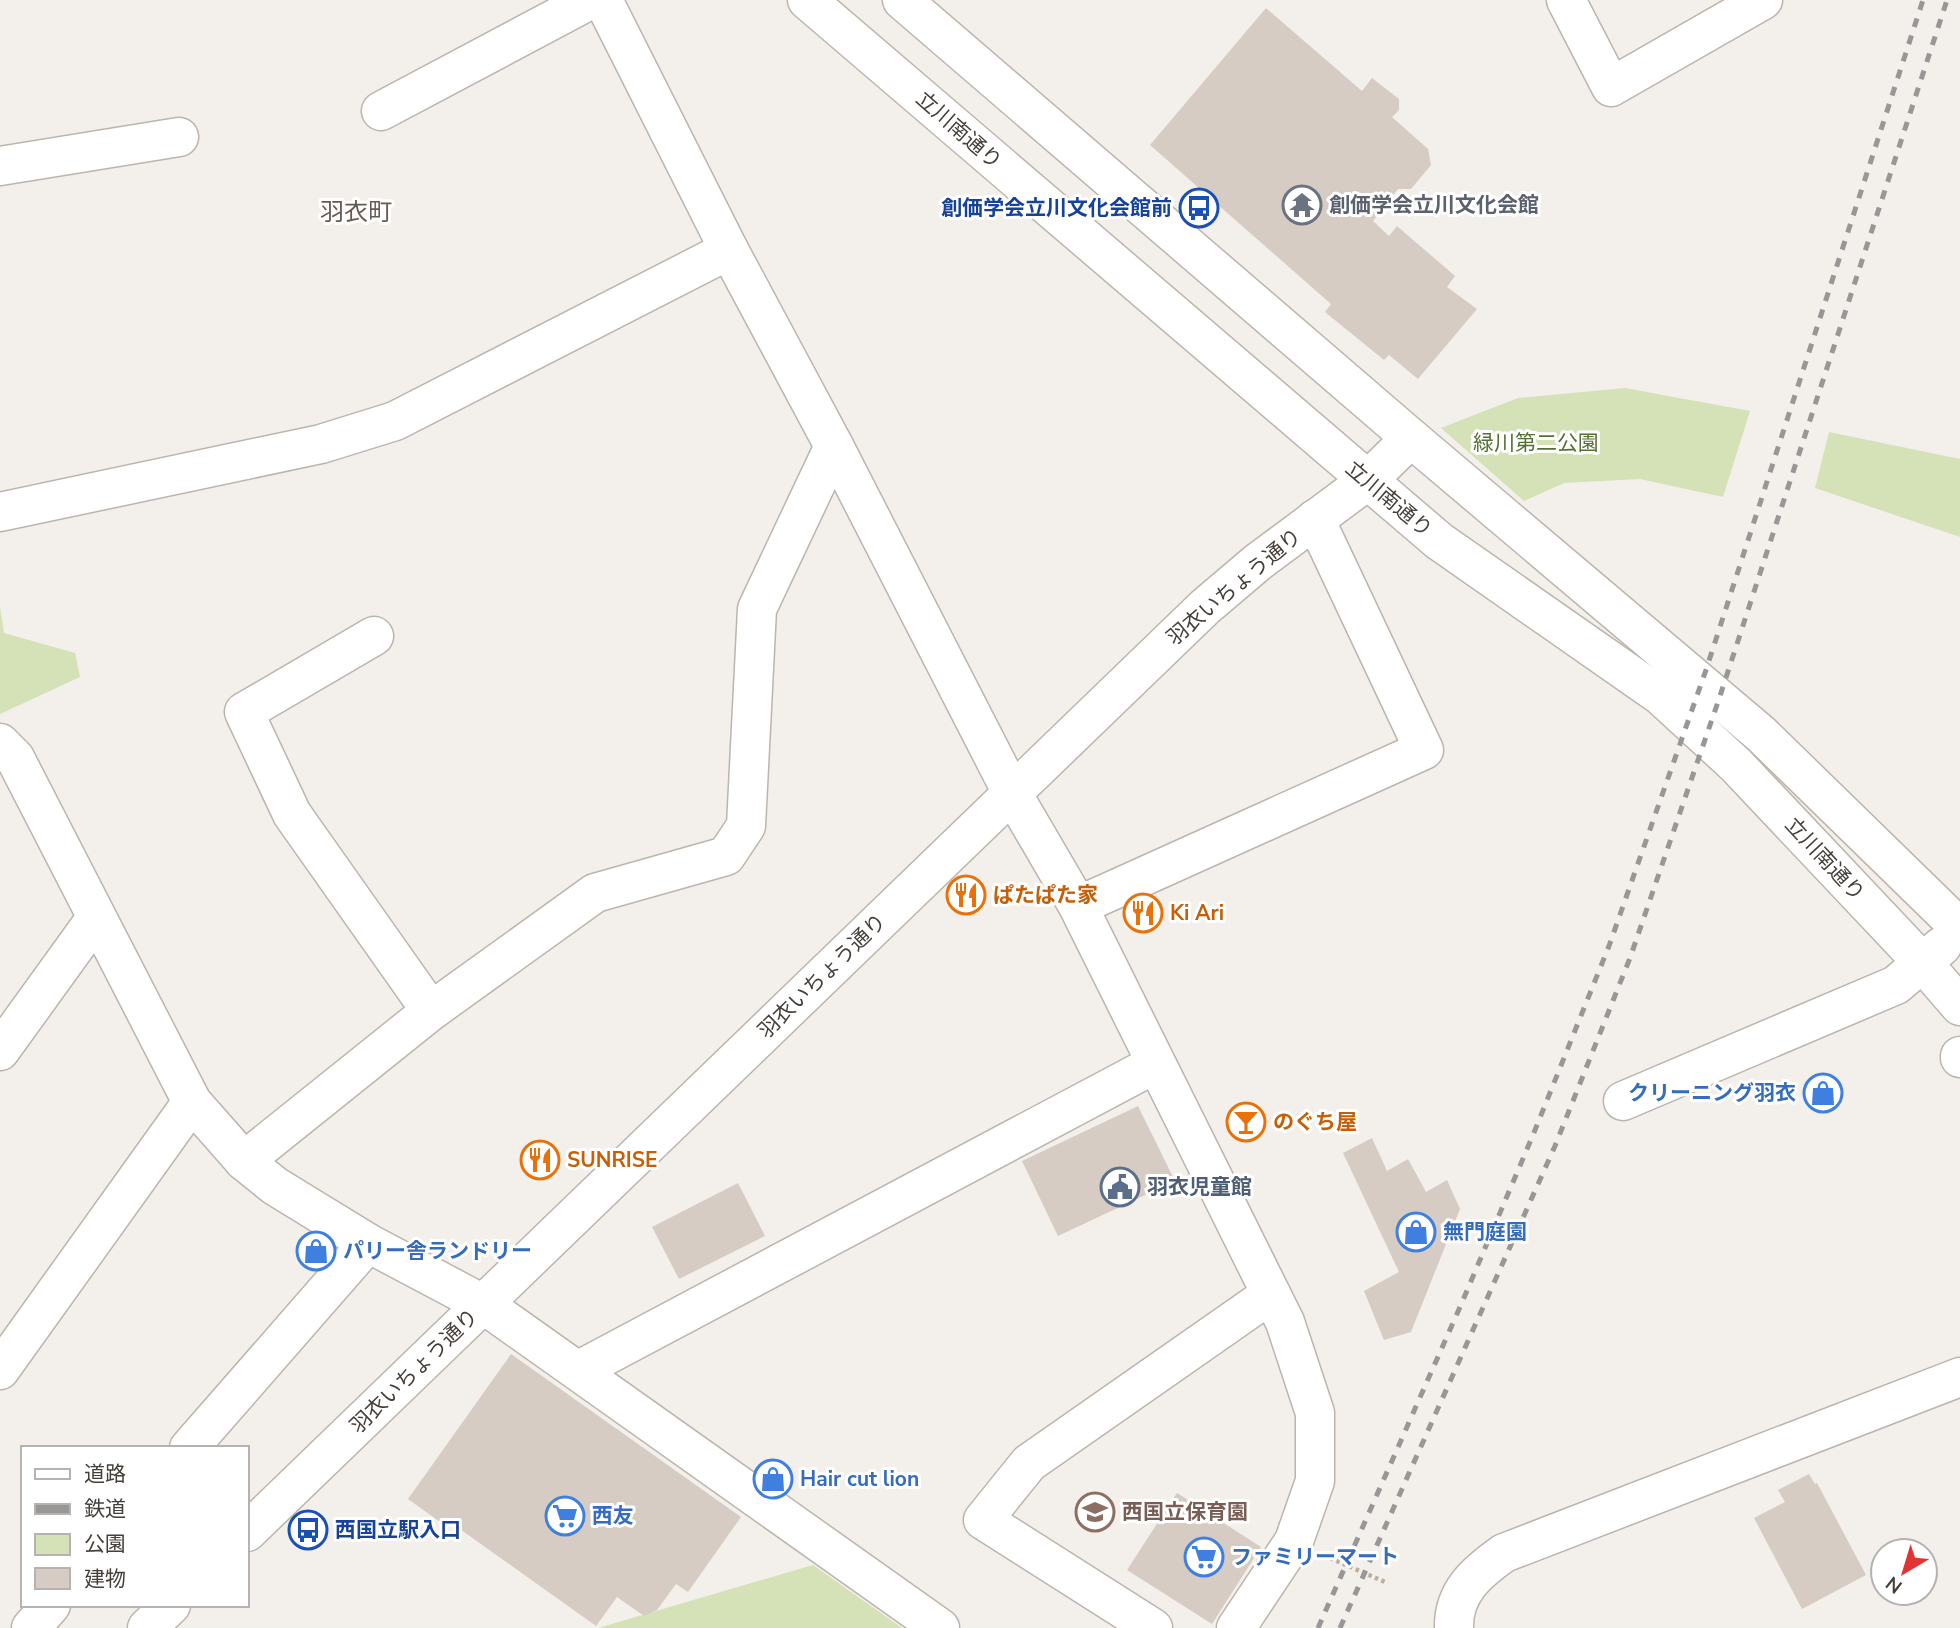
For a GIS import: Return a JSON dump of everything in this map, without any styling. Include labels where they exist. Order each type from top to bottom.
[{"type":"street","points":[[381,111],[590,0]]},
{"type":"street","points":[[603,0],[729,250],[834,446],[1012,793],[1078,906],[1285,1322],[1315,1413],[1315,1481],[1294,1541],[1236,1628]]},
{"type":"street","name":"立川南通り","points":[[807,0],[1439,541],[1661,696],[1736,765],[1923,963],[1960,1006]]},
{"type":"street","name":"立川南通り","points":[[902,0],[1411,438],[1761,734],[1960,930]]},
{"type":"street","points":[[1566,0],[1611,87],[1763,0]]},
{"type":"street","points":[[0,166],[179,136]]},
{"type":"street","points":[[0,512],[321,444],[395,421],[729,250]]},
{"type":"street","name":"羽衣いちょう通り","points":[[248,1531],[1205,607],[1258,562],[1367,481],[1411,438]]},
{"type":"street","points":[[244,1161],[432,1011],[595,892],[726,856],[746,826],[757,609],[834,446]]},
{"type":"street","points":[[1078,906],[1424,751],[1315,519]]},
{"type":"street","points":[[374,636],[244,712],[292,814],[432,1011]]},
{"type":"street","points":[[0,743],[15,758],[192,1102],[244,1161],[275,1186],[368,1244],[483,1304],[940,1628]]},
{"type":"street","points":[[0,1051],[96,918]]},
{"type":"street","points":[[1623,1101],[1896,985],[1960,930]]},
{"type":"street","points":[[579,1370],[1156,1064]]},
{"type":"street","points":[[0,1370],[192,1102]]},
{"type":"street","points":[[191,1446],[368,1244]]},
{"type":"street","points":[[1153,1628],[983,1520],[1029,1463],[1271,1294]]},
{"type":"street","points":[[1454,1628],[1458,1598],[1475,1575],[1504,1553],[1960,1377]]},
{"type":"street","points":[[31,1628],[49,1607]]},
{"type":"street","points":[[147,1628],[169,1607]]},
{"type":"path","points":[[1294,1541],[1385,1583]]},
{"type":"green space","name":"緑川第二公園","points":[[1625,388],[1750,411],[1723,497],[1640,479],[1564,483],[1524,501],[1441,428],[1518,398]]},
{"type":"green space","points":[[1829,432],[1960,459],[1960,537],[1815,488]]},
{"type":"green space","points":[[0,607],[4,633],[75,653],[80,677],[0,714]]},
{"type":"green space","points":[[813,1565],[902,1628],[598,1628]]},
{"type":"building","name":"創価学会立川文化会館","points":[[1266,8],[1362,91],[1372,78],[1399,99],[1399,110],[1392,117],[1428,149],[1431,165],[1411,189],[1398,189],[1373,221],[1389,236],[1397,226],[1455,276],[1447,287],[1477,309],[1418,379],[1389,355],[1384,360],[1325,312],[1331,304],[1150,145]]},
{"type":"building","points":[[1138,1106],[1175,1181],[1058,1236],[1022,1161]]},
{"type":"building","points":[[1372,1138],[1387,1171],[1408,1159],[1426,1192],[1447,1180],[1460,1209],[1411,1332],[1384,1340],[1364,1291],[1399,1272],[1343,1153]]},
{"type":"building","points":[[738,1183],[765,1236],[679,1279],[652,1227]]},
{"type":"building","points":[[511,1354],[741,1517],[688,1592],[676,1584],[657,1610],[644,1616],[617,1597],[596,1626],[450,1522],[447,1527],[408,1499]]},
{"type":"building","points":[[1809,1474],[1815,1484],[1817,1483],[1866,1575],[1802,1609],[1754,1518],[1785,1502],[1778,1490]]},
{"type":"building","points":[[1177,1493],[1261,1547],[1212,1624],[1127,1570]]},
{"type":"railway","points":[[1318,1628],[1460,1307],[1609,946],[1706,670],[1923,0]]},
{"type":"railway","points":[[1340,1628],[1555,1146],[1630,958],[1719,699],[1947,0]]},
{"type":"place","name":"創価学会立川文化会館","points":[[1302,205]]},
{"type":"place","name":"創価学会立川文化会館前","points":[[1199,208]]},
{"type":"place","name":"ぱたぱた家","points":[[966,895]]},
{"type":"place","name":"Ki Ari","points":[[1143,913]]},
{"type":"place","name":"クリーニング羽衣","points":[[1823,1093]]},
{"type":"place","name":"のぐち屋","points":[[1246,1122]]},
{"type":"place","name":"SUNRISE","points":[[540,1160]]},
{"type":"place","name":"羽衣児童館","points":[[1120,1187]]},
{"type":"place","name":"無門庭園","points":[[1416,1232]]},
{"type":"place","name":"パリー舎ランドリー","points":[[316,1251]]},
{"type":"place","name":"Hair cut lion","points":[[773,1479]]},
{"type":"place","name":"西国立保育園","points":[[1095,1512]]},
{"type":"place","name":"西友","points":[[565,1516]]},
{"type":"place","name":"西国立駅入口","points":[[308,1530]]},
{"type":"place","name":"ファミリーマート","points":[[1204,1557]]},
{"type":"district","name":"羽衣町","points":[[356,212]]}]
